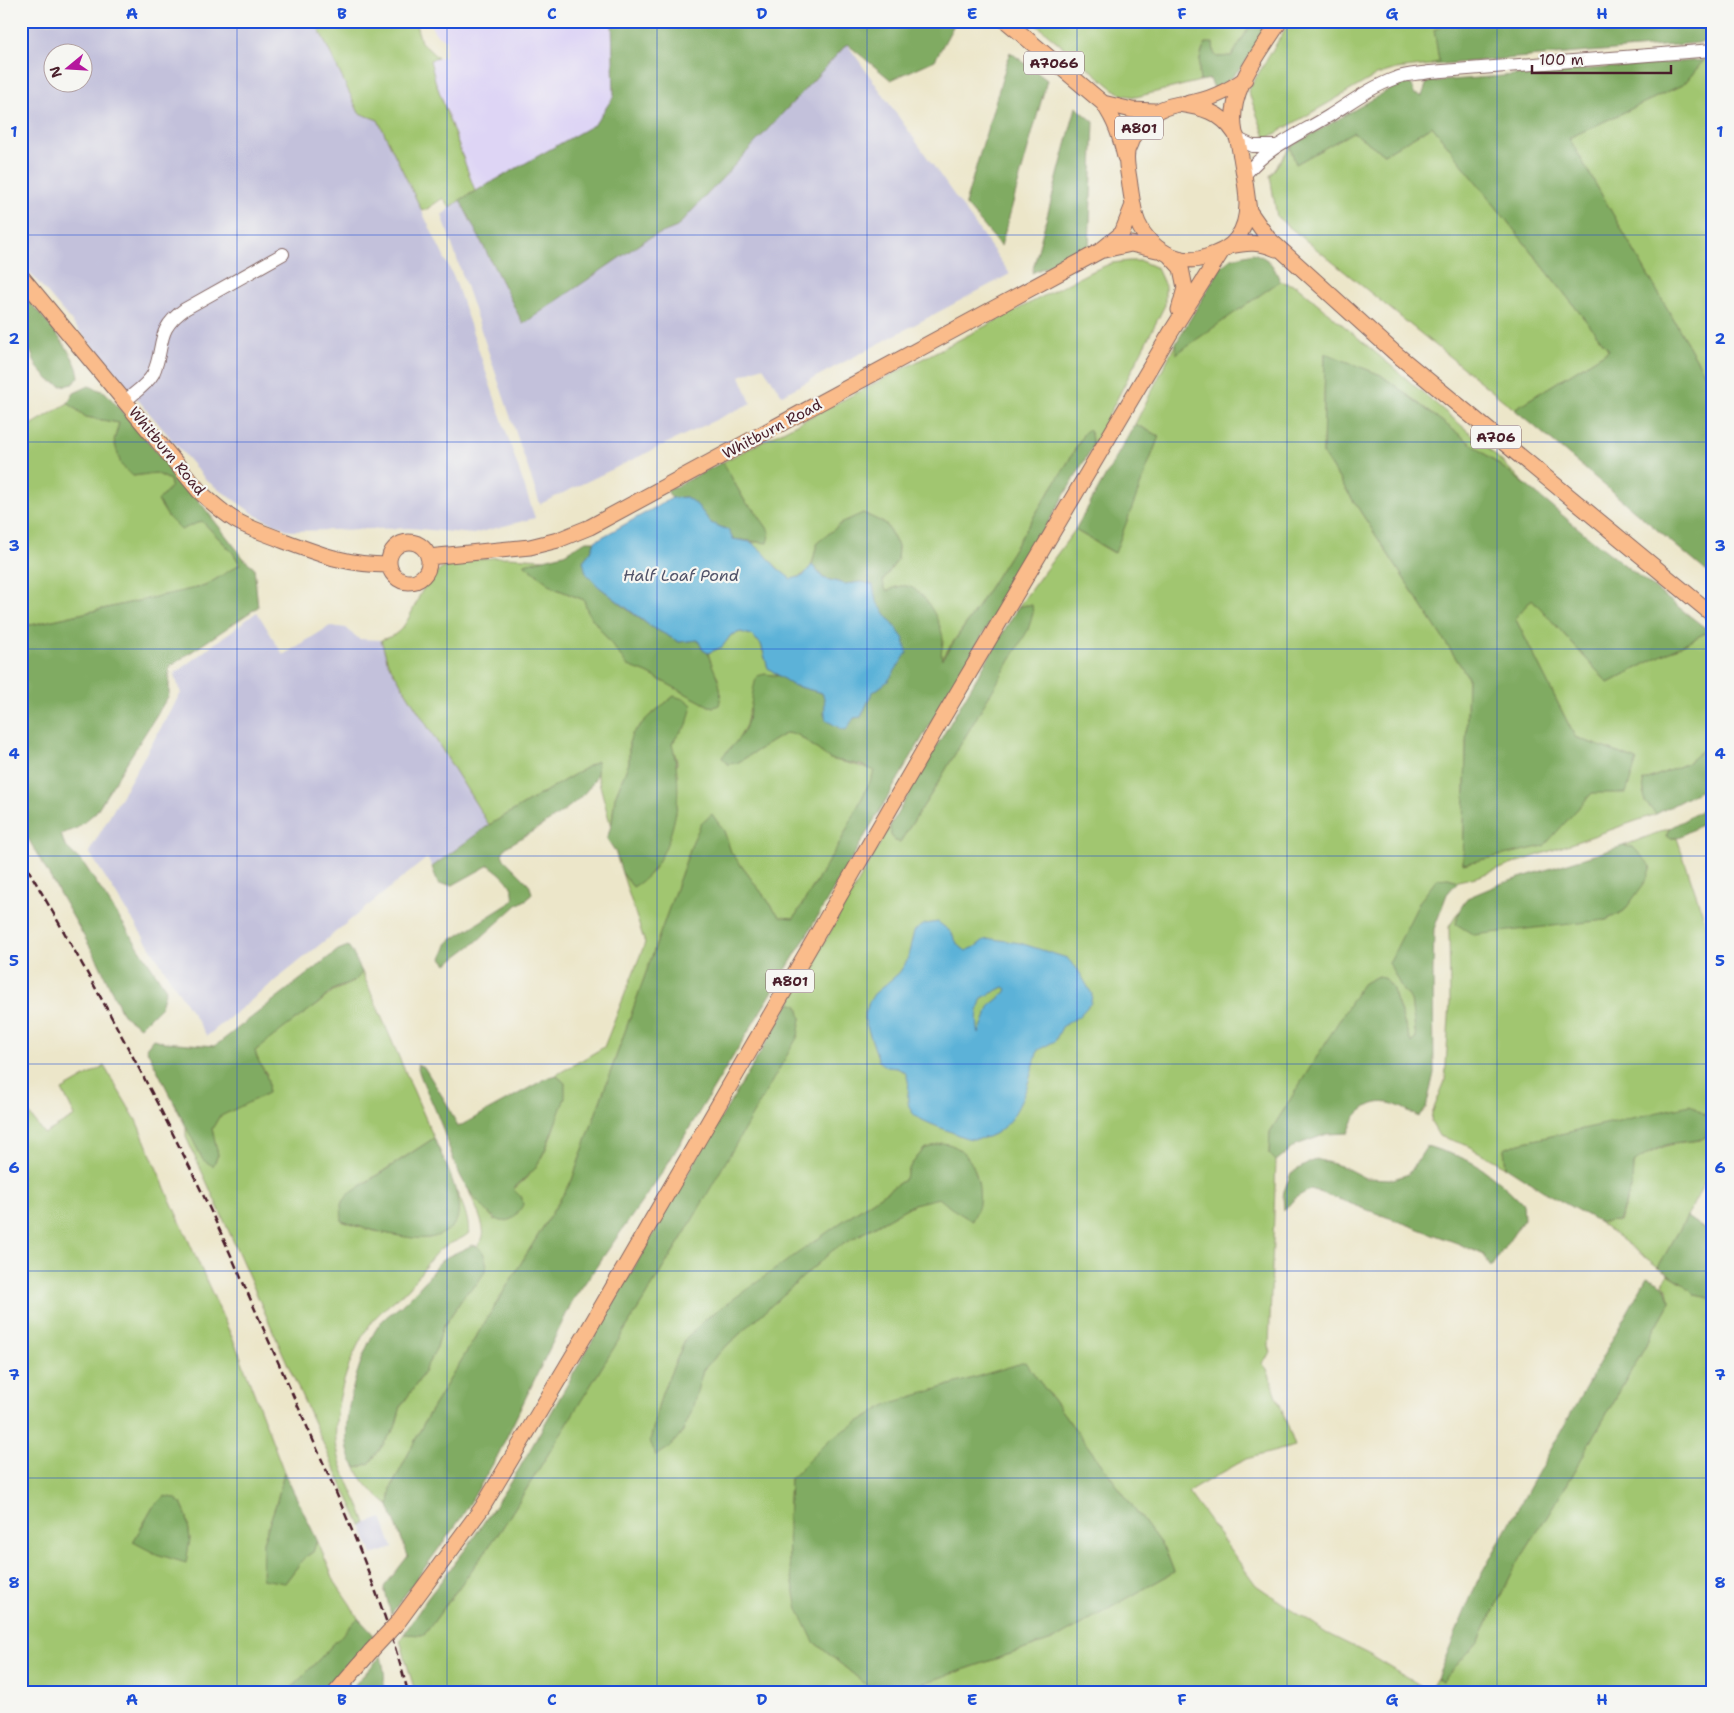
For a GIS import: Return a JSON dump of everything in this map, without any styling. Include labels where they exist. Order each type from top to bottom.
[{"type":"main road","name":"A7066","points":[[1006,21],[1103,103],[1113,117],[1119,132],[1128,174]]},
{"type":"main road","name":"A801","points":[[336,1692],[398,1622],[482,1508],[1170,332],[1226,248],[1238,237],[1243,227],[1247,199],[1236,136],[1234,106],[1245,79],[1280,21]]},
{"type":"main road","name":"A801","points":[[1170,332],[1181,306],[1185,288],[1181,268],[1167,254],[1147,239],[1137,222],[1128,174],[1127,151],[1134,134],[1146,118],[1155,111],[1169,106],[1211,98],[1245,79]]},
{"type":"main road","name":"A7066","points":[[1103,103],[1132,110],[1155,111]]},
{"type":"main road","name":"A801","points":[[1179,104],[1208,110],[1226,122],[1236,136]]},
{"type":"main road","name":"A706","points":[[1245,183],[1249,212],[1268,238],[1395,354],[1713,614]]},
{"type":"main road","name":"Whitburn Road","points":[[428,557],[530,546],[558,540],[590,527],[1100,251],[1122,233],[1133,205]]},
{"type":"main road","name":"A706","points":[[1226,248],[1243,243],[1262,243],[1285,253]]},
{"type":"main road","name":"Whitburn Road","points":[[1100,251],[1131,244],[1144,246],[1167,254]]},
{"type":"main road","name":"A801","points":[[1167,254],[1179,259],[1192,260],[1205,258],[1226,248]]},
{"type":"main road","name":"Whitburn Road","points":[[21,276],[199,491],[233,519],[251,528],[340,560],[364,565],[388,564]]},
{"type":"main road","points":[[408,542],[418,545],[428,557],[428,564],[423,577],[409,583],[397,579],[391,573],[388,564],[389,556],[402,543],[408,542]]},
{"type":"street","points":[[1245,183],[1257,161],[1277,146],[1328,117],[1376,86],[1399,77],[1430,72],[1713,50]]},
{"type":"street","points":[[1236,136],[1253,146],[1277,146]]},
{"type":"street","points":[[125,401],[146,383],[152,374],[165,329],[173,317],[283,254]]},
{"type":"shaded area","points":[[74,21],[315,21],[359,113],[378,120],[455,280],[535,518],[473,534],[410,528],[290,531],[257,516],[207,481],[21,262],[21,25]]},
{"type":"shaded area","points":[[428,21],[612,21],[614,96],[595,125],[475,191],[435,80],[430,60],[444,57],[446,40],[436,34]]},
{"type":"shaded area","points":[[847,44],[1010,274],[782,395],[763,367],[740,376],[751,403],[540,504],[442,215],[460,200],[522,323],[647,239],[677,227]]},
{"type":"shaded area","points":[[257,612],[283,655],[330,626],[346,628],[359,639],[381,640],[388,663],[489,825],[432,867],[427,858],[207,1036],[89,852],[181,693],[174,674]]},
{"type":"shaded area","points":[[382,1518],[393,1548],[372,1555],[361,1525]]},
{"type":"green space","points":[[315,21],[415,21],[421,42],[438,58],[430,60],[435,80],[475,191],[450,208],[443,198],[422,211],[378,120],[359,113]]},
{"type":"green space","points":[[612,21],[956,21],[935,60],[891,80],[847,44],[677,227],[647,239],[523,324],[460,200],[595,124],[614,96]]},
{"type":"green space","points":[[1032,21],[1253,21],[1232,56],[1217,57],[1206,43],[1200,61],[1200,81],[1136,97],[1123,95],[1116,91]]},
{"type":"green space","points":[[1253,21],[1270,21],[1240,69],[1224,83],[1214,88],[1210,79],[1200,81],[1200,61],[1206,43],[1213,43],[1214,53],[1217,57],[1232,56]]},
{"type":"green space","points":[[1290,21],[1451,21],[1435,30],[1439,61],[1431,65],[1396,69],[1377,75],[1266,139],[1248,91]]},
{"type":"green space","points":[[1451,21],[1713,21],[1713,40],[1698,43],[1431,65],[1439,61],[1434,30]]},
{"type":"green space","points":[[1010,52],[1047,80],[1001,246],[965,204]]},
{"type":"green space","points":[[1704,60],[1713,60],[1713,388],[1569,138],[1684,84]]},
{"type":"green space","points":[[1704,60],[1684,84],[1569,138],[1713,388],[1713,577],[1514,409],[1609,350],[1432,126],[1384,154],[1353,132],[1296,164],[1290,147],[1399,84],[1412,85],[1414,94],[1422,96],[1427,82]]},
{"type":"green space","points":[[1076,107],[1094,122],[1089,248],[1032,273]]},
{"type":"green space","points":[[1432,126],[1609,350],[1514,409],[1277,217],[1270,176],[1290,147],[1296,164],[1353,132],[1384,154]]},
{"type":"green space","points":[[1253,253],[1270,263],[1280,281],[1176,354],[1176,343],[1221,267],[1232,258]]},
{"type":"green space","points":[[1141,261],[1157,268],[1165,286],[1165,305],[1093,446],[1091,434],[1084,433],[1068,462],[973,614],[941,659],[940,653],[943,640],[898,586],[888,591],[884,588],[883,581],[897,560],[898,546],[886,524],[863,513],[817,543],[811,566],[804,574],[791,580],[751,542],[767,542],[754,509],[746,503],[723,462],[1090,272],[1112,263]]},
{"type":"green space","points":[[1280,281],[1297,286],[1488,448],[1527,486],[1381,375],[1325,353],[1323,454],[1468,677],[1463,863],[1544,845],[1592,793],[1637,760],[1575,737],[1515,618],[1532,599],[1608,683],[1709,631],[1713,637],[1713,741],[1686,764],[1643,781],[1645,802],[1656,814],[1476,877],[1458,881],[1448,878],[1403,991],[1411,1000],[1416,1037],[1411,1043],[1392,987],[1385,979],[1378,976],[1362,985],[1270,1132],[1269,1154],[1276,1161],[1269,1346],[1271,1353],[1262,1363],[1267,1369],[1295,1446],[1246,1459],[1188,1492],[1256,1585],[1326,1633],[1370,1655],[1428,1690],[1437,1678],[1442,1681],[1478,1642],[1514,1569],[1571,1477],[1670,1302],[1668,1290],[1663,1283],[1668,1274],[1683,1283],[1695,1295],[1709,1298],[1713,1302],[1713,1692],[897,1692],[1055,1639],[1174,1572],[1166,1551],[1025,1362],[790,1479],[789,1563],[814,1642],[869,1687],[887,1692],[415,1692],[400,1640],[404,1634],[424,1635],[501,1530],[686,1231],[801,1019],[798,1007],[790,1003],[890,826],[891,835],[895,841],[900,842],[935,788],[1027,630],[1033,613],[1026,605],[1018,607],[1075,530],[1114,553],[1159,436],[1135,424],[1176,343],[1176,353]],"holes":[[[924,1149],[951,1208],[939,1197],[914,1204],[833,1250],[723,1349],[703,1370],[662,1393],[686,1338],[850,1216],[904,1180],[911,1165]]]},
{"type":"green space","points":[[21,292],[56,333],[72,357],[79,377],[73,384],[62,386],[49,380],[37,367],[21,328]]},
{"type":"green space","points":[[1325,353],[1381,375],[1527,486],[1713,634],[1713,637],[1709,631],[1608,683],[1532,599],[1515,618],[1575,737],[1637,760],[1626,793],[1592,793],[1544,846],[1463,864],[1468,677],[1323,454]]},
{"type":"green space","points":[[89,386],[105,392],[192,492],[245,560],[254,567],[258,607],[169,667],[169,695],[96,812],[77,828],[61,834],[65,846],[84,864],[166,989],[161,1006],[140,1027],[123,1015],[97,959],[21,826],[21,623],[31,625],[205,586],[240,564],[233,553],[202,521],[181,530],[168,517],[158,501],[171,486],[170,480],[156,473],[133,476],[121,465],[114,441],[119,423],[86,417],[68,403],[74,393]]},
{"type":"green space","points":[[68,403],[86,417],[119,423],[114,441],[133,476],[156,473],[170,480],[171,486],[233,553],[240,564],[205,586],[31,625],[21,623],[21,431]]},
{"type":"green space","points":[[1135,424],[1159,436],[1115,553],[1075,530]]},
{"type":"green space","points":[[1088,429],[1093,446],[801,945],[662,1173],[573,1300],[497,1457],[461,1518],[391,1614],[384,1587],[408,1556],[389,1506],[391,1488],[428,1415],[572,1180],[693,841],[701,824],[712,814],[724,831],[731,852],[780,917],[794,918],[842,839],[875,771],[861,765],[830,759],[798,735],[786,733],[737,763],[727,764],[722,757],[739,738],[746,726],[757,676],[765,674],[780,676],[792,685],[822,693],[825,699],[824,715],[854,718],[861,717],[872,693],[888,681],[888,620],[876,601],[873,585],[862,582],[845,584],[823,578],[812,565],[817,543],[843,522],[863,513],[886,524],[898,546],[897,560],[883,581],[884,588],[888,591],[899,586],[907,586],[920,593],[926,600],[936,616],[942,633],[942,659],[973,614]]},
{"type":"green space","points":[[723,462],[746,503],[754,509],[770,532],[767,543],[733,539],[728,530],[711,523],[697,505],[686,497],[672,498],[667,491]]},
{"type":"green space","points":[[586,541],[595,541],[591,551],[583,561],[598,586],[650,626],[679,642],[698,640],[703,650],[708,653],[718,679],[721,691],[719,705],[709,706],[647,673],[628,666],[588,613],[584,600],[554,588],[524,564],[564,554]]},
{"type":"green space","points":[[507,557],[544,559],[525,565],[554,588],[584,600],[588,613],[628,665],[709,706],[714,707],[718,677],[712,668],[708,653],[722,647],[731,635],[741,632],[751,635],[761,644],[768,668],[780,676],[765,674],[749,711],[746,725],[738,740],[722,757],[727,764],[737,763],[786,733],[798,735],[830,759],[876,770],[842,839],[794,918],[780,917],[731,852],[724,831],[693,841],[572,1180],[428,1415],[391,1488],[389,1506],[364,1482],[354,1464],[358,1468],[370,1463],[395,1428],[401,1406],[418,1382],[437,1347],[442,1329],[466,1293],[475,1286],[485,1272],[483,1252],[477,1246],[482,1240],[483,1229],[469,1191],[495,1220],[522,1198],[513,1190],[530,1174],[541,1158],[557,1116],[565,1083],[556,1075],[604,1047],[645,943],[622,873],[633,887],[653,871],[666,843],[677,762],[672,744],[687,725],[674,696],[648,717],[632,734],[629,743],[629,763],[615,797],[611,827],[597,774],[597,761],[489,825],[388,663],[381,640],[392,636],[405,624],[425,587],[439,571],[463,562]]},
{"type":"green space","points":[[1032,605],[1033,613],[1028,630],[935,788],[900,842],[895,841],[891,835],[890,826],[1018,607]]},
{"type":"green space","points":[[674,696],[686,700],[692,705],[687,725],[672,744],[678,782],[675,816],[664,852],[658,863],[642,881],[633,887],[622,873],[615,851],[607,839],[612,822],[615,797],[629,763],[629,743],[632,734],[648,717]]},
{"type":"green space","points":[[1713,741],[1713,784],[1656,814],[1645,802],[1643,781],[1686,764]]},
{"type":"green space","points":[[597,761],[597,772],[593,783],[584,794],[558,815],[506,847],[502,854],[504,859],[529,884],[532,893],[529,898],[517,905],[475,943],[447,964],[442,958],[448,942],[513,901],[513,895],[507,880],[489,865],[453,885],[438,884],[432,867],[489,825]]},
{"type":"green space","points":[[1713,804],[1713,818],[1677,838],[1666,836],[1670,828]]},
{"type":"green space","points":[[1670,828],[1666,836],[1677,838],[1713,945],[1713,1165],[1687,1217],[1658,1267],[1599,1222],[1619,1221],[1632,1186],[1633,1163],[1665,1146],[1701,1140],[1690,1106],[1520,1143],[1504,1149],[1506,1167],[1466,1145],[1439,1136],[1431,1122],[1432,1113],[1445,1081],[1450,1002],[1449,927],[1459,911],[1456,924],[1606,920],[1624,911],[1633,898],[1633,847],[1623,846]]},
{"type":"green space","points":[[1623,846],[1633,847],[1651,866],[1646,881],[1624,911],[1606,920],[1474,935],[1456,924],[1459,911],[1467,898],[1500,884]]},
{"type":"green space","points":[[1448,878],[1458,881],[1447,894],[1434,929],[1434,1073],[1426,1108],[1418,1117],[1403,1108],[1388,1103],[1372,1104],[1356,1117],[1348,1133],[1327,1134],[1296,1145],[1276,1161],[1269,1154],[1270,1132],[1362,984],[1378,976],[1385,979],[1392,987],[1411,1043],[1416,1038],[1411,1000],[1403,991],[1389,963],[1420,901],[1437,879]]},
{"type":"green space","points":[[348,946],[362,972],[353,981],[333,990],[318,1004],[255,1051],[268,1080],[268,1093],[219,1117],[212,1129],[218,1155],[213,1166],[203,1160],[146,1048],[153,1039],[164,1042],[215,1046],[338,950]]},
{"type":"green space","points":[[362,972],[434,1138],[363,1184],[342,1221],[385,1233],[430,1238],[458,1209],[456,1191],[465,1212],[469,1233],[439,1250],[408,1289],[376,1317],[358,1344],[344,1379],[337,1416],[337,1449],[342,1468],[366,1523],[361,1525],[316,1429],[186,1137],[186,1125],[203,1160],[213,1165],[218,1155],[212,1129],[219,1117],[247,1102],[259,1098],[267,1074],[258,1062],[255,1051],[333,991],[353,982]]},
{"type":"green space","points":[[790,1003],[798,1006],[801,1019],[798,1036],[686,1231],[501,1530],[424,1635],[404,1634],[427,1599],[468,1546],[519,1469],[691,1168]]},
{"type":"green space","points":[[417,1064],[424,1067],[447,1104],[458,1127],[549,1077],[556,1075],[565,1083],[565,1098],[545,1150],[535,1169],[513,1189],[522,1198],[523,1205],[519,1212],[510,1220],[501,1221],[491,1215],[475,1199],[465,1184]]},
{"type":"green space","points":[[104,1066],[136,1120],[239,1353],[284,1472],[277,1501],[263,1542],[285,1583],[304,1558],[313,1552],[317,1540],[335,1582],[358,1618],[288,1692],[21,1692],[21,1116],[28,1112],[44,1134],[75,1116],[62,1090]],"holes":[[[164,1496],[181,1503],[187,1517],[190,1539],[133,1542],[153,1507]]]},
{"type":"green space","points":[[1690,1105],[1709,1117],[1706,1137],[1663,1146],[1633,1163],[1632,1186],[1618,1221],[1599,1222],[1548,1194],[1506,1167],[1504,1149],[1520,1143]]},
{"type":"green space","points":[[434,1138],[452,1178],[458,1200],[457,1219],[446,1232],[429,1238],[410,1238],[342,1221],[341,1204],[349,1194]]},
{"type":"green space","points":[[941,1143],[959,1149],[972,1164],[976,1173],[979,1203],[972,1221],[939,1198],[914,1204],[833,1250],[723,1349],[703,1370],[691,1413],[683,1431],[670,1447],[656,1456],[650,1441],[656,1415],[662,1393],[686,1338],[708,1317],[904,1180],[911,1165],[924,1149]]},
{"type":"green space","points":[[1427,1146],[1460,1157],[1486,1171],[1523,1204],[1524,1219],[1491,1267],[1484,1255],[1457,1243],[1311,1189],[1295,1198],[1284,1211],[1283,1194],[1291,1173],[1316,1159],[1344,1167],[1365,1178],[1393,1179],[1409,1174]]},
{"type":"green space","points":[[1687,1217],[1713,1235],[1713,1302],[1709,1298],[1695,1295],[1683,1283],[1658,1267]]},
{"type":"green space","points":[[472,1245],[477,1246],[483,1252],[487,1265],[485,1272],[475,1286],[466,1293],[442,1329],[437,1347],[418,1382],[401,1406],[395,1428],[370,1463],[357,1468],[349,1455],[347,1437],[348,1416],[352,1394],[365,1350],[382,1321],[412,1295],[439,1263],[448,1256]]},
{"type":"green space","points":[[1647,1277],[1657,1281],[1666,1288],[1670,1302],[1571,1477],[1514,1569],[1478,1642],[1442,1681],[1437,1678],[1477,1582]]},
{"type":"green space","points":[[1025,1362],[1166,1551],[1174,1572],[1055,1639],[897,1692],[887,1692],[869,1687],[814,1642],[798,1609],[789,1563],[790,1479],[830,1439],[888,1404]]},
{"type":"green space","points":[[284,1472],[317,1540],[313,1552],[304,1558],[285,1583],[262,1579],[263,1542],[277,1501]]},
{"type":"green space","points":[[164,1496],[175,1498],[181,1503],[187,1517],[190,1539],[186,1563],[156,1554],[133,1542],[153,1507]]},
{"type":"green space","points":[[358,1618],[373,1634],[372,1641],[333,1686],[327,1692],[288,1692]]},
{"type":"green space","points":[[381,1656],[384,1679],[381,1692],[348,1692]]},
{"type":"water","name":"Half Loaf Pond","points":[[686,497],[697,505],[711,523],[728,530],[733,539],[751,542],[791,579],[803,576],[812,565],[823,578],[845,584],[862,582],[873,585],[876,601],[904,639],[907,653],[888,681],[872,693],[861,717],[854,718],[846,730],[826,720],[822,693],[792,685],[768,668],[761,644],[751,635],[741,632],[731,635],[722,647],[708,653],[703,650],[698,640],[679,642],[650,626],[598,586],[586,573],[583,561],[591,551],[595,541],[672,498]]},
{"type":"water","points":[[938,922],[951,932],[958,945],[966,951],[984,940],[993,939],[1020,943],[1067,958],[1078,970],[1092,994],[1091,1003],[1079,1016],[1062,1027],[1055,1041],[1038,1050],[1025,1092],[1018,1106],[1000,1130],[988,1137],[974,1139],[964,1137],[918,1118],[909,1107],[908,1083],[905,1072],[897,1068],[887,1067],[879,1061],[864,1018],[869,1002],[874,994],[899,973],[907,961],[914,931],[925,924]],"holes":[[[1004,987],[1007,989],[1005,993],[990,1005],[979,1033],[978,1015],[982,998]]]},
{"type":"railway","points":[[21,857],[141,1073],[220,1230],[352,1530],[382,1610],[408,1692]]}]
